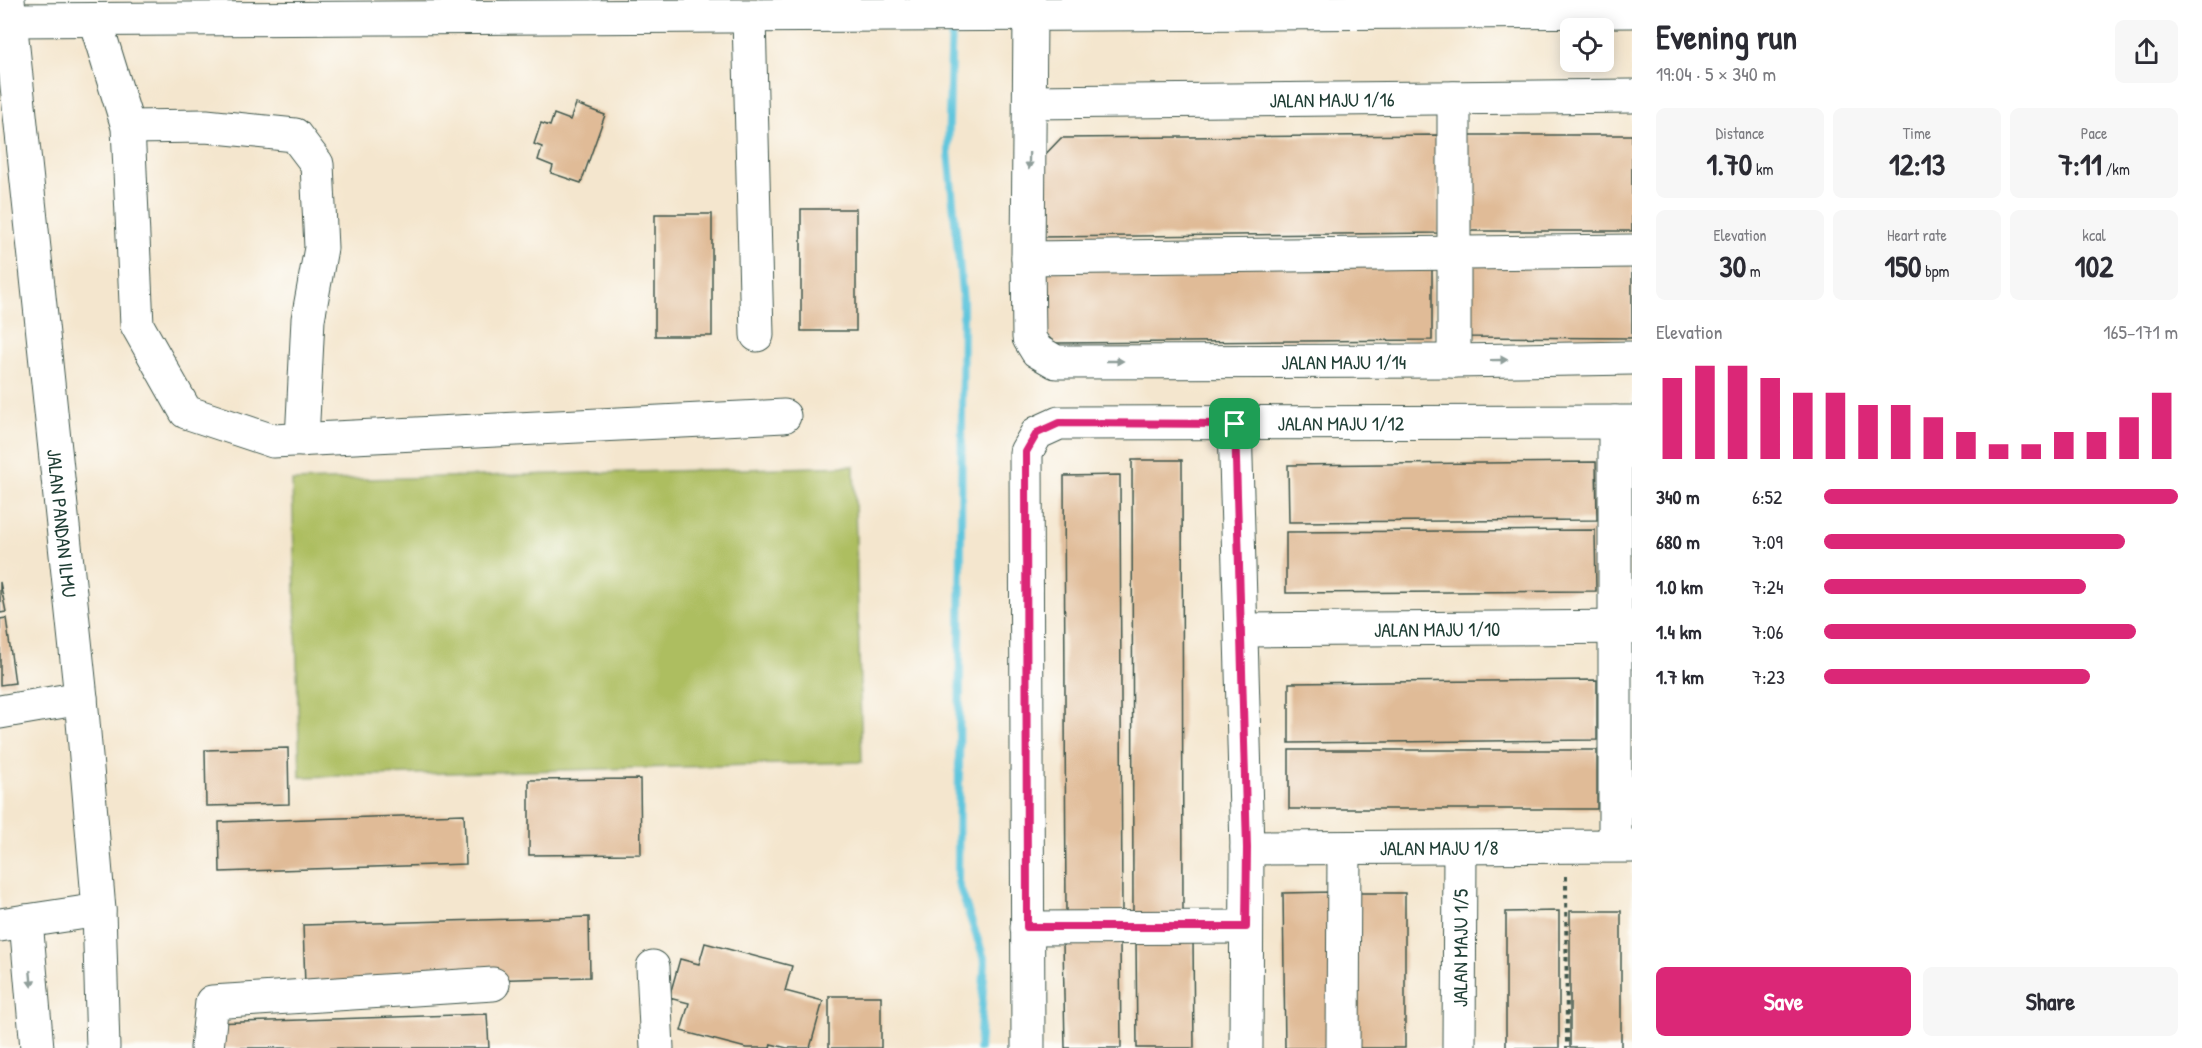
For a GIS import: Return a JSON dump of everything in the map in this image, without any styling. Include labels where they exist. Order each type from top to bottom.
[{"type":"street","points":[[9,10],[95,20],[1030,15],[1424,6],[1632,11]]},
{"type":"street","name":"JALAN PANDAN ILMU","points":[[9,10],[81,698],[99,910],[103,1048]]},
{"type":"street","points":[[1030,15],[1028,258],[1632,251]]},
{"type":"street","points":[[748,17],[758,334]]},
{"type":"street","points":[[95,20],[128,127],[137,325],[186,411],[273,441],[784,416]]},
{"type":"street","name":"JALAN MAJU 1/16","points":[[1030,102],[1632,96]]},
{"type":"street","points":[[1454,98],[1454,361]]},
{"type":"street","points":[[128,127],[206,126],[295,135],[317,164],[321,248],[308,319],[302,440]]},
{"type":"street","name":"JALAN MAJU 1/14","points":[[1028,258],[1029,338],[1037,351],[1056,362],[1632,358]]},
{"type":"street","points":[[1623,422],[1623,846]]},
{"type":"street","name":"JALAN MAJU 1/12","points":[[1027,927],[1026,452],[1037,433],[1059,423],[1623,422]]},
{"type":"street","points":[[1235,424],[1247,848],[1246,1048]]},
{"type":"street","name":"JALAN MAJU 1/10","points":[[1242,630],[1624,627]]},
{"type":"street","points":[[0,712],[81,698]]},
{"type":"street","name":"JALAN MAJU 1/8","points":[[1247,848],[1623,846]]},
{"type":"street","name":"JALAN MAJU 1/5","points":[[1459,1048],[1461,848]]},
{"type":"street","points":[[1343,1048],[1344,849]]},
{"type":"street","points":[[37,1048],[13,923],[99,910]]},
{"type":"street","points":[[1028,1048],[1027,927],[1246,927]]},
{"type":"street","points":[[653,967],[657,1048]]},
{"type":"street","points":[[207,1048],[213,1002],[493,984]]},
{"type":"path","points":[[1567,1048],[1566,880],[1568,845]]},
{"type":"green space","points":[[854,466],[862,762],[300,777],[292,481]]},
{"type":"building","points":[[576,104],[605,115],[581,183],[551,173],[553,166],[538,160],[542,147],[534,144],[541,123],[550,126],[554,114],[570,120]]},
{"type":"building","points":[[1438,135],[1439,233],[1039,237],[1038,162],[1061,138]]},
{"type":"building","points":[[1463,135],[1632,135],[1632,231],[1462,231]]},
{"type":"building","points":[[801,209],[856,209],[856,331],[801,331]]},
{"type":"building","points":[[655,214],[712,214],[712,336],[655,336]]},
{"type":"building","points":[[1462,257],[1632,258],[1632,338],[1461,337]]},
{"type":"building","points":[[1432,258],[1432,340],[1055,343],[1037,326],[1036,261]]},
{"type":"building","points":[[1132,460],[1182,460],[1183,917],[1133,917]]},
{"type":"building","points":[[1596,462],[1597,520],[1289,522],[1288,465]]},
{"type":"building","points":[[1120,475],[1122,917],[1066,918],[1064,476]]},
{"type":"building","points":[[1595,530],[1596,591],[1286,593],[1286,532]]},
{"type":"building","points":[[0,582],[6,612],[0,613]]},
{"type":"building","points":[[6,618],[15,683],[0,685],[0,619]]},
{"type":"building","points":[[1597,680],[1597,740],[1289,743],[1289,683]]},
{"type":"building","points":[[288,748],[289,804],[206,806],[205,750]]},
{"type":"building","points":[[1289,750],[1597,750],[1597,809],[1289,809]]},
{"type":"building","points":[[640,779],[641,854],[529,855],[529,780]]},
{"type":"building","points":[[464,814],[466,864],[220,872],[219,822]]},
{"type":"building","points":[[1333,892],[1336,1048],[1285,1048],[1283,893]]},
{"type":"building","points":[[1350,893],[1405,893],[1405,1048],[1350,1048]]},
{"type":"building","points":[[1559,911],[1559,1048],[1506,1048],[1506,912]]},
{"type":"building","points":[[1570,911],[1621,911],[1621,1048],[1570,1048]]},
{"type":"building","points":[[589,917],[590,977],[305,985],[303,925]]},
{"type":"building","points":[[1193,938],[1194,1048],[1137,1048],[1136,939]]},
{"type":"building","points":[[1120,941],[1121,1048],[1065,1048],[1063,942]]},
{"type":"building","points":[[705,943],[792,966],[785,991],[823,1001],[810,1048],[787,1048],[771,1044],[770,1048],[746,1048],[681,1031],[689,1003],[669,998],[680,959],[699,964]]},
{"type":"building","points":[[829,996],[881,996],[881,1048],[829,1048]]},
{"type":"building","points":[[487,1014],[489,1048],[212,1048],[212,1023]]},
{"type":"waterway","points":[[952,22],[948,152],[963,301],[958,882],[985,961],[979,1048]]},
{"type":"route","points":[[1059,423],[1235,424],[1247,848],[1246,927],[1027,927],[1026,452],[1037,433],[1059,423]]}]
